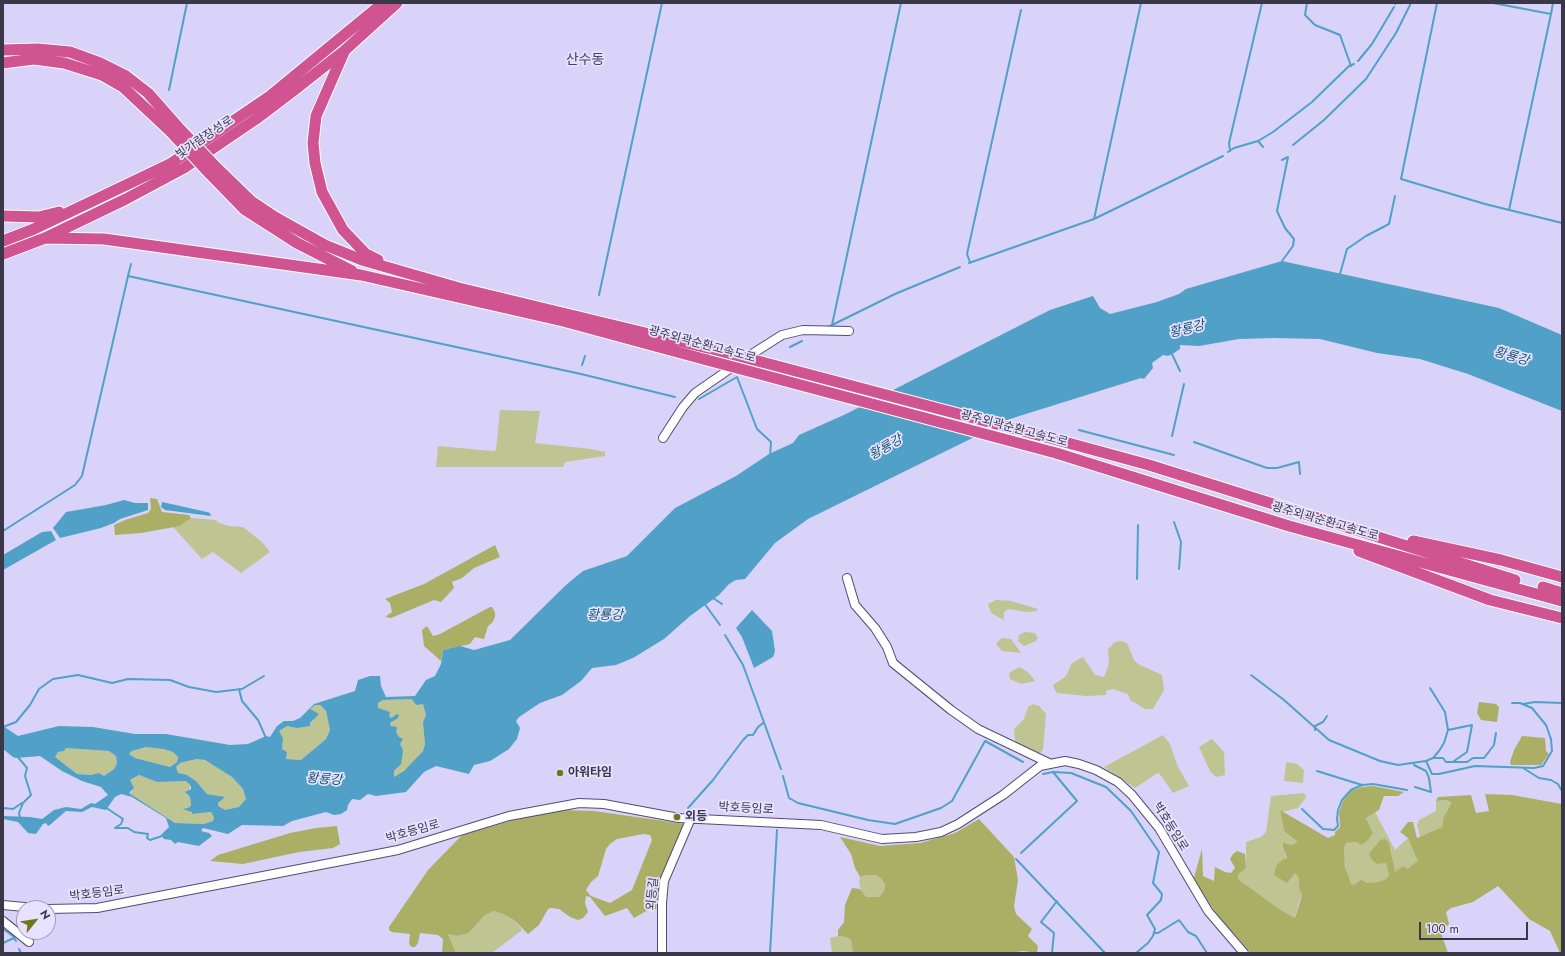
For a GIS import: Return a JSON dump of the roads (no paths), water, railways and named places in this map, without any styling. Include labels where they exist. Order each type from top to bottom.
[{"type":"highway","name":"빛가람장성로","points":[[3,241],[34,229],[108,195],[170,164],[270,96],[383,3]]},
{"type":"highway","name":"빛가람장성로","points":[[3,254],[45,238],[126,199],[184,168],[256,119],[344,51],[397,3]]},
{"type":"highway","points":[[3,50],[38,49],[70,52],[100,63],[126,76],[148,93],[174,129],[212,170],[244,208],[297,243],[361,275]]},
{"type":"highway","points":[[344,51],[316,116],[313,143],[314,164],[322,192],[343,230],[366,254],[400,271]]},
{"type":"highway","points":[[3,63],[34,59],[64,63],[102,75],[123,87],[174,129]]},
{"type":"highway","points":[[212,170],[251,201],[275,217],[331,247],[362,260],[400,271],[458,292]]},
{"type":"highway","points":[[3,216],[39,217],[66,210],[108,195]]},
{"type":"highway","points":[[45,238],[104,239],[361,275],[458,292]]},
{"type":"highway","name":"광주외곽순환고속도로","points":[[458,292],[494,296],[707,360],[1056,453],[1289,526],[1562,601]]},
{"type":"highway","name":"광주외곽순환고속도로","points":[[458,292],[720,351],[1072,444],[1149,466],[1562,593]]},
{"type":"highway","points":[[1289,526],[1490,600],[1562,618]]},
{"type":"highway","points":[[1346,527],[1501,560],[1562,577]]},
{"type":"street","points":[[663,438],[683,407],[695,392],[782,335],[803,330],[849,331]]},
{"type":"street","points":[[847,578],[855,606],[875,628],[887,647],[893,663],[951,710],[978,729],[1049,763]]},
{"type":"street","name":"박호등임로","points":[[56,910],[96,908],[391,851],[500,818],[561,805],[604,804],[679,818],[821,825],[882,839],[916,837],[941,832],[958,824],[1003,795],[1026,775],[1040,766],[1065,761],[1096,770],[1118,782],[1132,795],[1159,828],[1208,911],[1244,953]]},
{"type":"street","name":"외등길","points":[[662,953],[662,903],[664,880],[691,818]]},
{"type":"street","points":[[3,905],[16,906]]},
{"type":"street","points":[[3,921],[29,942]]},
{"type":"water","name":"황룡강","points":[[1282,261],[1499,308],[1562,335],[1562,411],[1468,374],[1420,359],[1377,353],[1320,339],[1239,339],[1199,346],[1180,345],[1180,349],[1174,353],[1168,356],[1163,355],[1152,363],[1153,368],[1144,379],[1141,378],[1013,418],[808,519],[775,543],[745,579],[736,580],[729,584],[719,595],[690,616],[664,639],[633,658],[616,665],[592,668],[581,681],[562,695],[540,703],[519,717],[516,721],[520,728],[517,739],[509,749],[490,761],[474,765],[469,774],[436,766],[424,772],[406,792],[376,796],[368,794],[360,800],[352,799],[347,810],[341,814],[334,815],[326,812],[292,821],[283,826],[242,825],[228,834],[203,828],[201,831],[209,833],[212,836],[199,846],[178,842],[175,844],[171,840],[164,839],[161,835],[169,827],[166,818],[132,797],[121,794],[115,797],[106,810],[92,807],[82,812],[66,811],[48,826],[46,823],[43,824],[36,834],[28,833],[18,822],[3,819],[3,816],[42,819],[54,810],[66,807],[81,809],[91,803],[95,804],[108,795],[101,787],[82,781],[62,771],[40,756],[13,757],[3,749],[3,726],[18,736],[59,726],[93,727],[135,734],[166,734],[230,745],[248,744],[266,736],[270,737],[277,726],[284,721],[293,721],[300,718],[314,704],[355,691],[358,680],[370,676],[380,676],[381,686],[386,697],[415,696],[426,680],[435,676],[441,664],[443,650],[460,646],[474,650],[510,640],[566,585],[583,571],[627,556],[675,508],[736,476],[769,454],[793,443],[799,435],[846,414],[1050,310],[1093,296],[1100,308],[1110,314],[1157,302],[1179,294],[1186,289]],"holes":[[[412,699],[416,705],[423,704],[426,715],[423,722],[425,744],[423,751],[404,771],[394,777],[394,771],[401,764],[403,750],[400,744],[403,739],[399,737],[396,732],[397,727],[391,726],[390,723],[398,718],[399,715],[397,714],[391,718],[389,716],[390,712],[378,708],[378,703],[383,700]],[[315,705],[320,705],[326,711],[330,730],[326,739],[301,760],[286,759],[287,752],[282,749],[283,738],[279,731],[287,726],[297,728],[310,726],[310,723],[319,714],[310,709]],[[146,747],[164,749],[173,752],[178,757],[177,762],[170,767],[135,758],[129,754],[132,751]],[[66,748],[109,751],[116,756],[117,763],[114,769],[104,776],[99,773],[91,775],[77,774],[55,757],[58,752],[64,751]],[[197,759],[205,760],[232,777],[243,789],[246,799],[239,807],[225,810],[218,806],[218,803],[225,797],[207,794],[196,781],[187,775],[178,773],[176,767],[180,763]],[[139,775],[157,782],[186,781],[191,786],[191,789],[185,792],[190,797],[191,804],[190,807],[183,809],[192,812],[192,814],[211,812],[214,817],[213,821],[204,824],[175,823],[129,793],[134,788],[130,780]]]},
{"type":"water","points":[[124,500],[135,503],[148,503],[148,510],[120,519],[101,528],[60,538],[53,528],[66,512],[106,505]]},
{"type":"water","points":[[162,502],[207,512],[210,513],[211,516],[165,510],[161,507]]},
{"type":"water","points":[[51,531],[56,540],[3,570],[3,555],[42,532]]},
{"type":"water","points":[[752,610],[772,631],[775,651],[773,657],[754,668],[742,637],[736,628]]},
{"type":"waterway","points":[[169,90],[187,3]]},
{"type":"waterway","points":[[599,295],[662,3]]},
{"type":"waterway","points":[[832,325],[901,3]]},
{"type":"waterway","points":[[1094,219],[1141,3]]},
{"type":"waterway","points":[[1230,151],[1229,143],[1262,3]]},
{"type":"waterway","points":[[1307,3],[1305,15],[1315,25],[1340,35],[1351,66]]},
{"type":"waterway","points":[[1293,145],[1324,120],[1366,79],[1396,33],[1411,3]]},
{"type":"waterway","points":[[1437,3],[1401,179],[1485,204],[1562,223]]},
{"type":"waterway","points":[[1493,3],[1551,14],[1553,3]]},
{"type":"waterway","points":[[1358,61],[1372,44],[1394,7]]},
{"type":"waterway","points":[[970,262],[967,254],[1021,10]]},
{"type":"waterway","points":[[1509,210],[1551,14]]},
{"type":"waterway","points":[[1258,141],[1273,132],[1312,102],[1349,66],[1354,64]]},
{"type":"waterway","points":[[1228,152],[1234,148],[1258,141],[1263,147]]},
{"type":"waterway","points":[[969,263],[1094,219],[1223,156]]},
{"type":"waterway","points":[[1282,160],[1288,157]]},
{"type":"waterway","points":[[1282,261],[1293,246],[1294,239],[1285,228],[1277,211],[1288,157]]},
{"type":"waterway","points":[[1340,274],[1347,249],[1366,236],[1389,224],[1395,196]]},
{"type":"waterway","points":[[128,276],[131,264]]},
{"type":"waterway","points":[[826,328],[895,294],[960,267]]},
{"type":"waterway","points":[[3,531],[75,485],[82,476],[128,276],[581,374],[675,397]]},
{"type":"waterway","points":[[790,347],[802,341]]},
{"type":"waterway","points":[[1171,352],[1180,371]]},
{"type":"waterway","points":[[582,365],[585,356]]},
{"type":"waterway","points":[[699,399],[737,377],[757,429],[771,442],[770,457]]},
{"type":"waterway","points":[[1172,436],[1184,384]]},
{"type":"waterway","points":[[1079,430],[1174,455]]},
{"type":"waterway","points":[[1194,442],[1267,468],[1277,468],[1299,462],[1300,474]]},
{"type":"waterway","points":[[1174,522],[1181,542],[1179,569]]},
{"type":"waterway","points":[[1137,579],[1138,525]]},
{"type":"waterway","points":[[713,598],[722,604]]},
{"type":"waterway","points":[[704,603],[720,625]]},
{"type":"waterway","points":[[725,635],[743,665],[781,769]]},
{"type":"waterway","points":[[3,727],[16,722],[30,705],[39,689],[53,679],[78,675],[112,683],[128,679],[170,680],[189,687],[216,692],[242,689],[264,676]]},
{"type":"waterway","points":[[1251,675],[1284,700],[1329,740],[1380,761],[1398,765],[1426,761],[1432,774],[1439,774],[1475,766],[1534,768],[1543,766],[1552,751],[1551,739],[1546,725],[1532,708],[1520,703],[1512,703]]},
{"type":"waterway","points":[[1426,761],[1433,758],[1439,751],[1444,743],[1448,730],[1445,712],[1430,688]]},
{"type":"waterway","points":[[239,689],[242,701],[258,720],[266,738]]},
{"type":"waterway","points":[[1523,704],[1535,702],[1562,703]]},
{"type":"waterway","points":[[1315,730],[1315,726],[1323,722],[1327,716]]},
{"type":"waterway","points":[[688,808],[713,780],[743,740],[748,735],[753,735],[758,727],[763,723]]},
{"type":"waterway","points":[[1448,730],[1472,725],[1467,752],[1454,761]]},
{"type":"waterway","points":[[1434,758],[1443,758],[1446,762],[1467,762],[1473,758],[1484,758],[1494,745],[1496,733]]},
{"type":"waterway","points":[[783,776],[789,798],[798,803],[868,820],[895,824],[941,808],[952,801],[985,741],[1023,762]]},
{"type":"waterway","points":[[17,756],[27,768],[25,776],[31,795],[23,803],[19,813],[20,818]]},
{"type":"waterway","points":[[1414,765],[1426,771],[1429,778],[1431,792],[1415,787]]},
{"type":"waterway","points":[[1523,768],[1539,778],[1551,780],[1558,784],[1562,791]]},
{"type":"waterway","points":[[1317,771],[1362,785],[1373,784],[1407,790]]},
{"type":"waterway","points":[[1053,772],[1071,773],[1106,787],[1131,811],[1159,852],[1153,883],[1162,894],[1161,900],[1147,915],[1155,929],[1153,936],[1148,943],[1136,953]]},
{"type":"waterway","points":[[1021,853],[1077,801],[1053,772],[1043,774]]},
{"type":"waterway","points":[[1302,809],[1323,829],[1334,830],[1338,826],[1338,810],[1342,800],[1351,790],[1362,785]]},
{"type":"waterway","points":[[3,808],[13,809],[22,803]]},
{"type":"waterway","points":[[105,807],[123,819],[121,824],[115,828],[128,828],[134,832],[148,834],[147,838],[150,840],[165,835]]},
{"type":"waterway","points":[[770,953],[777,830]]},
{"type":"waterway","points":[[1016,859],[1105,953]]},
{"type":"waterway","points":[[1052,953],[1054,933],[1041,922],[1057,901]]},
{"type":"waterway","points":[[1155,933],[1158,933],[1179,920],[1188,932],[1196,936],[1207,953]]},
{"type":"waterway","points":[[3,929],[13,936],[16,941]]},
{"type":"waterway","points":[[3,943],[14,938]]},
{"type":"waterway","points":[[19,949],[21,953]]},
{"type":"waterway","points":[[1040,953],[1052,953]]},
{"type":"place","name":"아워타임","points":[[560,773]]},
{"type":"place","name":"외등","points":[[677,817]]},
{"type":"district","name":"산수동","points":[[585,61]]}]
